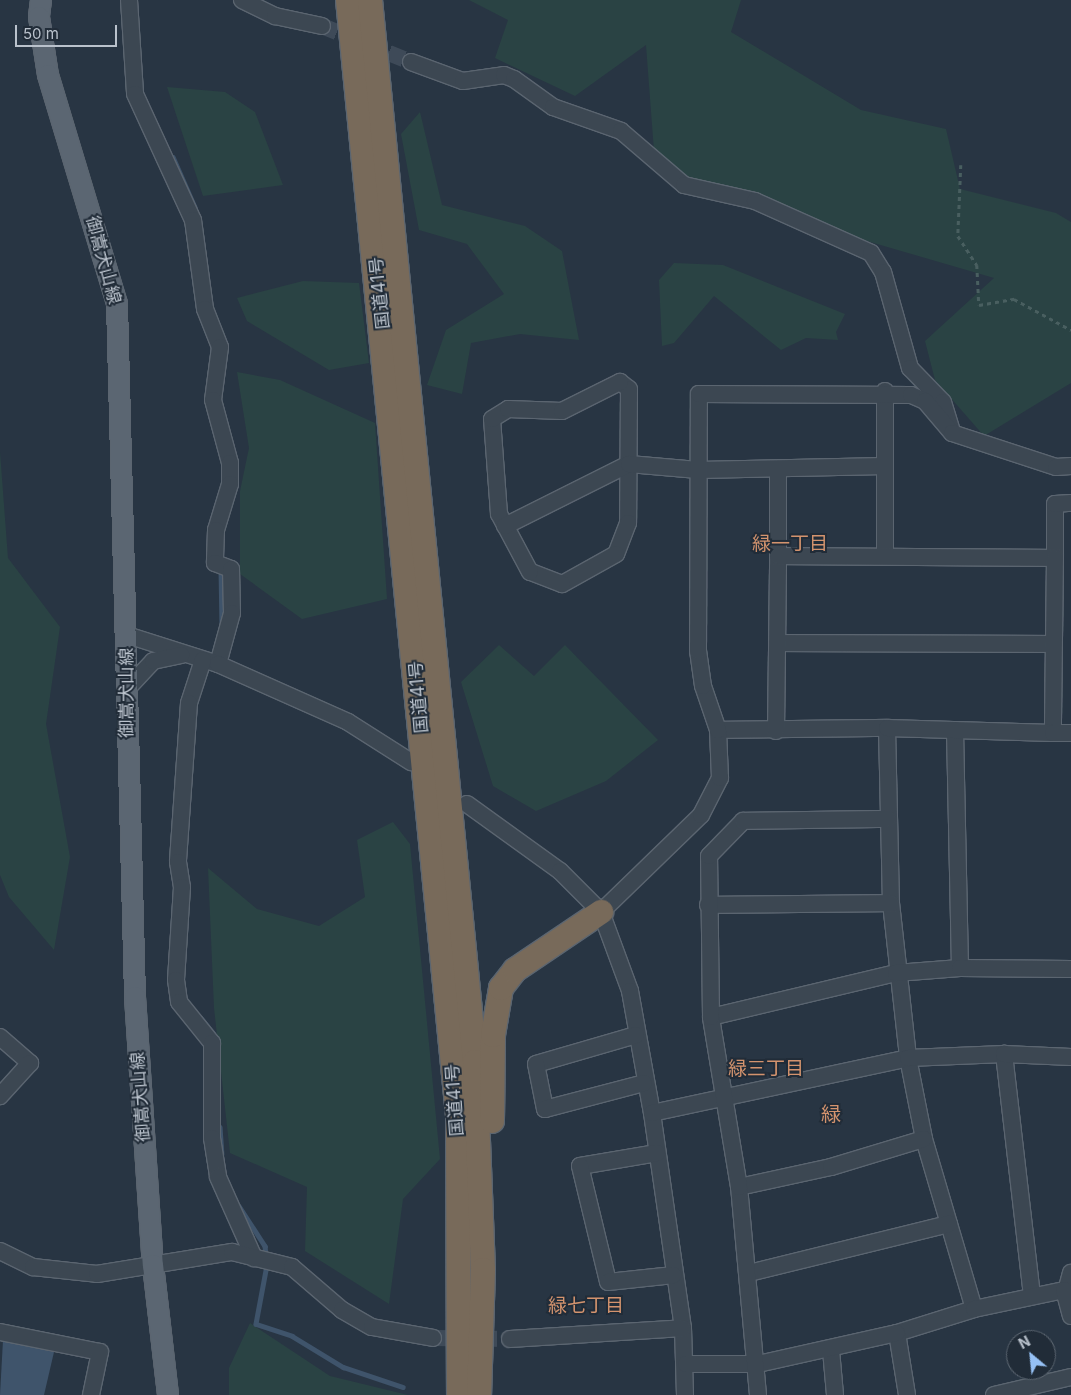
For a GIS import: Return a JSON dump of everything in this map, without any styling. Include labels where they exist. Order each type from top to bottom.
[{"type":"highway","name":"国道41号","points":[[346,0],[352,31],[458,1115],[459,1395]]},
{"type":"highway","name":"国道41号","points":[[370,0],[474,1062],[482,1270],[479,1395]]},
{"type":"highway","points":[[379,0],[385,144]]},
{"type":"highway","points":[[482,1270],[491,1198],[496,1003],[515,970],[601,912]]},
{"type":"main road","name":"御嵩犬山線","points":[[41,0],[39,17],[48,75],[117,304],[127,635],[134,997],[152,1265],[168,1395]]},
{"type":"street","points":[[130,0],[135,94],[193,220],[205,309],[220,347],[213,400],[230,463],[230,484],[216,530],[215,563],[231,569],[232,613],[189,703],[178,862],[182,887],[176,980],[179,1002],[212,1043],[212,1138],[218,1176],[254,1258]]},
{"type":"street","points":[[242,0],[275,16],[322,26]]},
{"type":"street","points":[[411,62],[463,81],[504,75],[514,79],[553,106],[621,131],[684,185],[755,201],[871,254],[882,272],[910,368],[943,402],[952,433]]},
{"type":"street","points":[[620,382],[629,389],[628,523],[616,554],[562,584],[530,572],[505,526],[499,514],[492,419],[508,409],[562,411],[620,382]]},
{"type":"street","points":[[885,392],[885,556]]},
{"type":"street","points":[[601,912],[701,815],[715,794],[722,760],[718,730],[703,686],[698,651],[698,394],[885,392],[925,401],[952,433],[1056,467],[1071,466]]},
{"type":"street","points":[[505,526],[629,464],[698,470],[778,471],[885,466]]},
{"type":"street","points":[[776,731],[778,471]]},
{"type":"street","points":[[1053,733],[1052,644],[1055,504],[1071,503]]},
{"type":"street","points":[[778,556],[1055,558]]},
{"type":"street","points":[[127,635],[210,662],[348,722],[411,762]]},
{"type":"street","points":[[778,643],[1052,644]]},
{"type":"street","points":[[127,689],[153,661],[186,654]]},
{"type":"street","points":[[718,730],[776,731],[887,728],[1071,733]]},
{"type":"street","points":[[887,728],[891,902],[896,973],[908,1058],[924,1139],[974,1309]]},
{"type":"street","points":[[956,730],[960,968]]},
{"type":"street","points":[[467,804],[560,870],[601,912],[630,991],[644,1083],[652,1113],[683,1328],[686,1364],[685,1395]]},
{"type":"street","points":[[758,1395],[758,1364],[739,1187],[722,1101],[711,1016],[708,905],[709,856],[743,821],[888,819]]},
{"type":"street","points":[[708,905],[891,902]]},
{"type":"street","points":[[711,1016],[896,973],[960,968],[1071,969]]},
{"type":"street","points":[[636,1035],[536,1064],[545,1109],[644,1083]]},
{"type":"street","points":[[0,1037],[30,1064],[0,1096]]},
{"type":"street","points":[[1004,1054],[1032,1296]]},
{"type":"street","points":[[652,1113],[722,1101],[908,1058],[1004,1054],[1071,1057]]},
{"type":"street","points":[[739,1187],[830,1167],[924,1139]]},
{"type":"street","points":[[657,1153],[580,1166],[608,1282],[674,1275]]},
{"type":"street","points":[[749,1273],[949,1224]]},
{"type":"street","points":[[0,1251],[33,1267],[97,1274],[232,1252],[292,1267],[342,1310],[372,1327],[433,1338]]},
{"type":"street","points":[[1065,1295],[1071,1273]]},
{"type":"street","points":[[686,1364],[758,1364],[831,1350],[897,1333],[974,1309],[1064,1290],[1071,1316]]},
{"type":"street","points":[[510,1339],[683,1328]]},
{"type":"street","points":[[0,1332],[100,1352],[91,1395]]},
{"type":"street","points":[[897,1333],[907,1395]]},
{"type":"street","points":[[831,1350],[834,1395]]},
{"type":"street","points":[[994,1395],[1071,1377]]},
{"type":"path","points":[[961,165],[958,236],[977,265],[979,304],[1014,299],[1071,330]]},
{"type":"green space","points":[[469,0],[741,0],[731,32],[861,110],[946,129],[960,189],[1056,213],[1071,222],[1071,383],[984,436],[935,380],[925,341],[994,278],[829,230],[767,197],[692,180],[654,151],[646,45],[575,96],[495,58],[508,20]]},
{"type":"green space","points":[[167,87],[225,92],[255,112],[283,185],[203,196]]},
{"type":"green space","points":[[420,112],[442,205],[525,226],[562,251],[579,340],[520,334],[471,343],[462,394],[427,385],[446,330],[504,294],[467,244],[419,230],[401,134]]},
{"type":"green space","points":[[674,263],[723,265],[845,314],[836,332],[838,340],[806,338],[781,350],[714,296],[674,343],[662,346],[659,280]]},
{"type":"green space","points":[[303,281],[359,283],[369,363],[329,370],[247,321],[237,298]]},
{"type":"green space","points":[[237,372],[280,380],[375,423],[387,599],[302,619],[240,574],[240,491],[249,448]]},
{"type":"green space","points":[[0,452],[8,558],[60,627],[46,724],[70,857],[54,950],[9,897],[0,875]]},
{"type":"green space","points":[[499,645],[534,676],[565,645],[658,740],[606,781],[536,811],[493,786],[461,682]]},
{"type":"green space","points":[[393,822],[410,844],[440,1159],[403,1199],[389,1304],[305,1251],[307,1187],[230,1153],[214,1008],[208,868],[257,909],[319,926],[365,897],[357,840]]},
{"type":"green space","points":[[250,1323],[330,1376],[408,1395],[229,1395],[229,1368]]},
{"type":"water","points":[[3,1340],[54,1352],[44,1395],[0,1395]]},
{"type":"waterway","points":[[173,157],[195,207]]},
{"type":"waterway","points":[[221,569],[222,624]]},
{"type":"waterway","points":[[201,1018],[213,1033]]},
{"type":"waterway","points":[[220,1127],[222,1154]]},
{"type":"waterway","points":[[239,1206],[265,1246],[267,1265],[256,1324],[292,1336],[343,1367],[403,1387]]},
{"type":"tunnel","points":[[322,26],[411,62]]},
{"type":"tunnel","points":[[433,1338],[510,1339]]},
{"type":"district","name":"緑一丁目","points":[[790,544]]},
{"type":"district","name":"緑三丁目","points":[[766,1069]]},
{"type":"district","name":"緑","points":[[831,1114]]},
{"type":"district","name":"緑七丁目","points":[[586,1306]]}]
